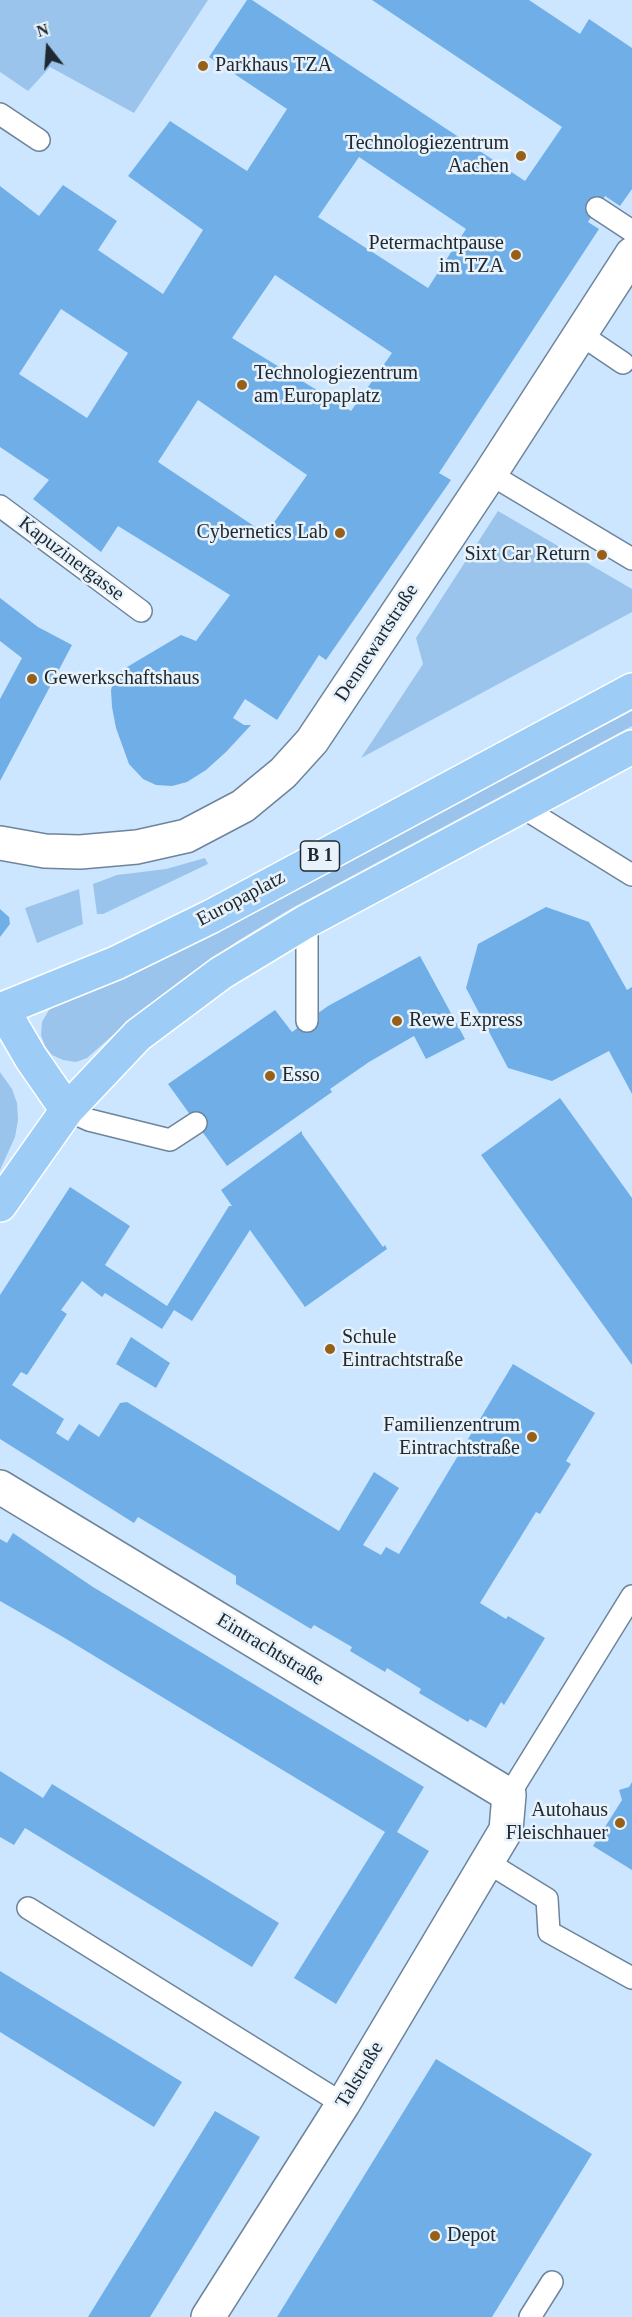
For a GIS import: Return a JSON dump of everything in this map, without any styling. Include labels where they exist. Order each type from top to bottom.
[{"type":"main road","name":"Europaplatz","points":[[1,1010],[116,963],[212,916],[632,690]]},
{"type":"main road","name":"B 1","points":[[0,1205],[67,1110],[138,1035],[221,973],[307,921],[632,747]]},
{"type":"main road","points":[[1,1010],[67,1110]]},
{"type":"street","name":"Dennewartstraße","points":[[0,843],[45,851],[80,852],[137,847],[186,836],[243,806],[283,773],[312,741],[490,474],[632,254]]},
{"type":"street","name":"Eintrachtstraße","points":[[0,1487],[509,1795]]},
{"type":"street","name":"Talstraße","points":[[208,2317],[343,2104],[506,1830],[509,1795]]},
{"type":"lane","points":[[0,114],[39,140]]},
{"type":"lane","points":[[597,208],[632,231]]},
{"type":"lane","points":[[579,334],[623,363]]},
{"type":"lane","points":[[490,474],[632,559]]},
{"type":"lane","name":"Kapuzinergasse","points":[[0,506],[141,612]]},
{"type":"lane","points":[[522,807],[632,875]]},
{"type":"lane","points":[[307,921],[307,1021]]},
{"type":"lane","points":[[67,1110],[89,1120],[170,1140],[196,1123]]},
{"type":"lane","points":[[509,1795],[632,1596]]},
{"type":"lane","points":[[487,1862],[547,1899],[549,1932],[632,1978]]},
{"type":"lane","points":[[28,1908],[343,2104]]},
{"type":"lane","points":[[530,2317],[552,2282]]},
{"type":"shaded area","points":[[0,0],[208,0],[134,113],[50,67],[28,91],[0,72]]},
{"type":"shaded area","points":[[498,511],[632,589],[632,612],[361,758],[423,664],[416,638]]},
{"type":"shaded area","points":[[632,711],[632,726],[292,908],[236,942],[180,981],[87,1058],[76,1062],[63,1060],[52,1055],[45,1046],[41,1035],[42,1022],[49,1010],[59,1003],[298,886]]},
{"type":"shaded area","points":[[205,858],[208,864],[103,914],[97,914],[93,884],[117,875],[166,869]]},
{"type":"shaded area","points":[[79,889],[83,924],[37,943],[25,908]]},
{"type":"shaded area","points":[[0,1072],[12,1089],[17,1103],[18,1120],[15,1137],[0,1170]]},
{"type":"building","name":"Technologiezentrum am Europaplatz","points":[[247,0],[252,0],[525,181],[562,127],[372,0],[529,0],[580,34],[589,19],[632,48],[632,189],[620,206],[605,196],[588,222],[599,229],[439,473],[451,480],[326,660],[319,655],[277,720],[245,699],[233,718],[244,725],[251,725],[206,770],[187,782],[172,786],[156,785],[143,779],[129,764],[116,728],[112,707],[111,690],[114,678],[122,670],[181,635],[196,641],[230,595],[118,526],[101,552],[33,499],[49,480],[0,447],[0,186],[39,216],[63,185],[117,221],[98,250],[163,294],[203,230],[128,176],[170,121],[247,171],[287,109],[209,57]],"holes":[[[359,157],[466,229],[428,288],[318,217]],[[275,275],[392,353],[351,411],[232,338]],[[61,309],[128,353],[87,418],[19,374]],[[198,400],[307,475],[266,534],[158,462]]]},
{"type":"building","name":"Gewerkschaftshaus","points":[[0,598],[38,627],[72,645],[0,781],[0,699],[22,658],[0,641]]},
{"type":"building","points":[[546,907],[589,922],[627,990],[632,987],[632,1094],[609,1051],[552,1081],[508,1068],[466,988],[478,944]]},
{"type":"building","points":[[0,909],[9,917],[10,924],[0,937]]},
{"type":"building","points":[[420,956],[465,1039],[426,1059],[414,1036],[369,1062],[330,1089],[332,1092],[227,1166],[168,1084],[275,1010],[292,1032],[328,1006]]},
{"type":"building","points":[[560,1098],[632,1198],[632,1365],[481,1155]]},
{"type":"building","points":[[302,1131],[383,1247],[385,1245],[387,1249],[305,1307],[250,1230],[192,1321],[174,1310],[162,1329],[105,1293],[102,1297],[82,1281],[61,1310],[67,1314],[27,1375],[21,1372],[12,1385],[64,1419],[56,1433],[68,1441],[79,1424],[99,1437],[120,1403],[127,1402],[339,1531],[374,1472],[399,1488],[363,1545],[381,1555],[386,1547],[399,1554],[513,1364],[595,1413],[566,1461],[571,1464],[540,1514],[536,1512],[480,1603],[506,1619],[508,1616],[545,1638],[504,1705],[501,1702],[486,1728],[470,1719],[468,1722],[419,1693],[421,1689],[387,1668],[385,1672],[350,1651],[352,1647],[314,1625],[311,1629],[236,1584],[236,1576],[138,1517],[134,1523],[0,1439],[0,1295],[70,1187],[130,1226],[105,1265],[167,1306],[229,1206],[232,1206],[221,1190]]},
{"type":"building","points":[[131,1337],[170,1363],[156,1388],[116,1364]]},
{"type":"building","points":[[13,1533],[93,1587],[424,1787],[397,1832],[429,1851],[336,2004],[294,1978],[385,1832],[0,1601],[0,1539],[7,1543]]},
{"type":"building","points":[[0,1771],[43,1798],[52,1784],[279,1923],[252,1967],[25,1828],[14,1845],[0,1837]]},
{"type":"building","name":"Autohaus Fleischhauer","points":[[632,1782],[632,1870],[593,1846],[622,1800],[619,1790],[629,1787]]},
{"type":"building","points":[[0,1971],[182,2082],[154,2127],[0,2032]]},
{"type":"building","name":"Depot","points":[[436,2059],[592,2154],[492,2317],[277,2317]]},
{"type":"building","points":[[215,2111],[260,2137],[150,2317],[88,2317]]},
{"type":"place","name":"Parkhaus TZA","points":[[203,66]]},
{"type":"place","name":"Technologiezentrum Aachen","points":[[521,156]]},
{"type":"place","name":"Petermachtpause im TZA","points":[[516,255]]},
{"type":"place","name":"Technologiezentrum am Europaplatz","points":[[242,385]]},
{"type":"place","name":"Cybernetics Lab","points":[[340,533]]},
{"type":"place","name":"Sixt Car Return","points":[[602,555]]},
{"type":"place","name":"Gewerkschaftshaus","points":[[32,679]]},
{"type":"place","name":"Rewe Express","points":[[397,1021]]},
{"type":"place","name":"Esso","points":[[270,1076]]},
{"type":"place","name":"Schule Eintrachtstraße","points":[[330,1349]]},
{"type":"place","name":"Familienzentrum Eintrachtstraße","points":[[532,1437]]},
{"type":"place","name":"Autohaus Fleischhauer","points":[[620,1823]]},
{"type":"place","name":"Depot","points":[[435,2236]]}]
